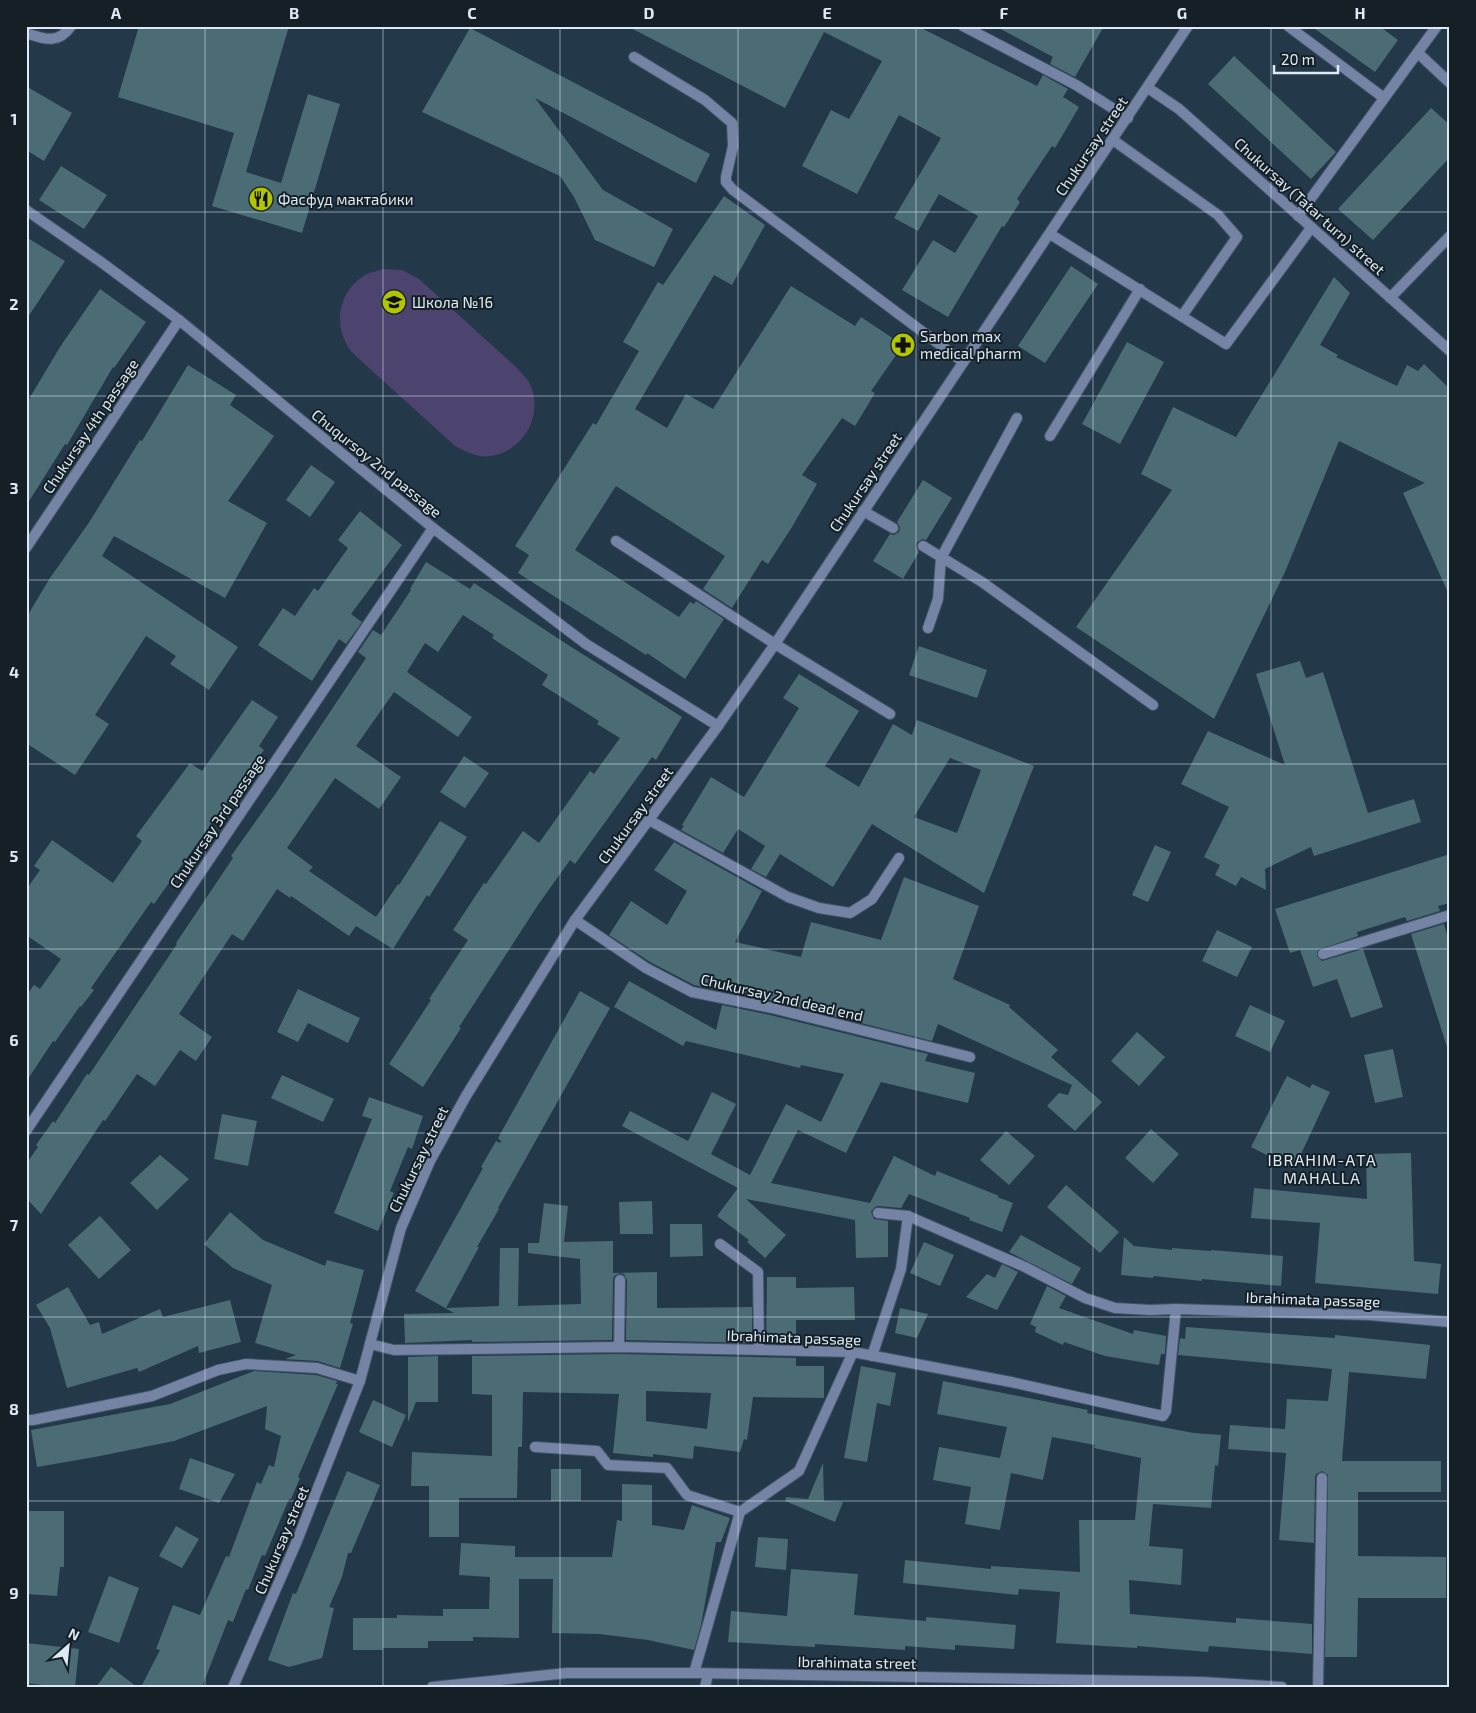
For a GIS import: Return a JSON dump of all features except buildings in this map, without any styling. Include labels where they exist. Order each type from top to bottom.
[{"type":"street","points":[[26,33],[47,40],[66,33],[71,26]]},
{"type":"street","points":[[963,26],[1076,85],[1128,118]]},
{"type":"street","name":"Chukursay street","points":[[234,1687],[297,1541],[360,1381],[401,1228],[430,1162],[492,1052],[575,920],[718,726],[775,644],[1188,26]]},
{"type":"street","points":[[1288,26],[1384,98]]},
{"type":"street","points":[[1298,216],[1437,26]]},
{"type":"street","points":[[1418,53],[1450,83]]},
{"type":"street","points":[[634,57],[705,100],[732,123],[734,146],[726,182],[733,190],[963,362]]},
{"type":"street","name":"Chukursay (Tatar turn) street","points":[[1148,88],[1179,109],[1450,351]]},
{"type":"street","points":[[1113,140],[1218,215],[1237,237],[1182,316]]},
{"type":"street","name":"Chuqursoy 2nd passage","points":[[26,210],[101,262],[179,320],[432,528],[586,644],[718,726]]},
{"type":"street","points":[[1050,234],[1226,344],[1311,228]]},
{"type":"street","points":[[1390,298],[1450,236]]},
{"type":"street","points":[[1050,436],[1140,289]]},
{"type":"street","name":"Chukursay 4th passage","points":[[26,548],[179,320]]},
{"type":"street","points":[[928,628],[938,599],[941,558],[1016,418]]},
{"type":"street","points":[[864,511],[893,528]]},
{"type":"street","name":"Chukursay 3rd passage","points":[[26,1131],[432,528]]},
{"type":"street","points":[[616,541],[775,644],[890,714]]},
{"type":"street","points":[[923,546],[982,582],[1153,706]]},
{"type":"street","points":[[649,820],[788,897],[819,908],[850,913],[872,900],[899,858]]},
{"type":"street","points":[[1323,954],[1450,914]]},
{"type":"street","name":"Chukursay 2nd dead end","points":[[575,920],[646,968],[692,992],[772,1008],[970,1057]]},
{"type":"street","name":"Ibrahimаta passage","points":[[878,1214],[908,1216],[1025,1267],[1085,1298],[1116,1308],[1150,1310],[1176,1308],[1369,1315],[1450,1322]]},
{"type":"street","points":[[872,1356],[901,1269],[908,1216]]},
{"type":"street","points":[[720,1244],[758,1272],[759,1350]]},
{"type":"street","points":[[619,1347],[620,1280]]},
{"type":"street","name":"Ibrahimаta passage","points":[[370,1344],[394,1350],[619,1347],[853,1352],[1010,1382],[1164,1416],[1176,1308]]},
{"type":"street","points":[[694,1673],[740,1512],[799,1471],[853,1352]]},
{"type":"street","points":[[26,1420],[152,1396],[218,1370],[246,1364],[316,1368],[360,1381]]},
{"type":"street","points":[[535,1447],[597,1451],[608,1465],[667,1468],[687,1495],[740,1512]]},
{"type":"street","points":[[1318,1687],[1322,1478]]},
{"type":"street","name":"Ibrahimаta street","points":[[432,1687],[567,1673],[694,1673],[1282,1687]]},
{"type":"street","points":[[705,1687],[708,1674]]},
{"type":"shaded area","points":[[383,269],[402,270],[419,279],[528,380],[535,406],[533,417],[529,428],[514,447],[503,453],[481,456],[455,446],[358,358],[347,345],[340,324],[340,315],[345,296],[357,281],[367,274]]},
{"type":"place","name":"Фасфуд мактабики","points":[[261,199]]},
{"type":"place","name":"Школа №16","points":[[394,302]]},
{"type":"place","name":"Sarbon max medical pharm","points":[[903,345]]},
{"type":"district","name":"IBRAHIM-АTA MAHALLA","points":[[1322,1168]]}]
